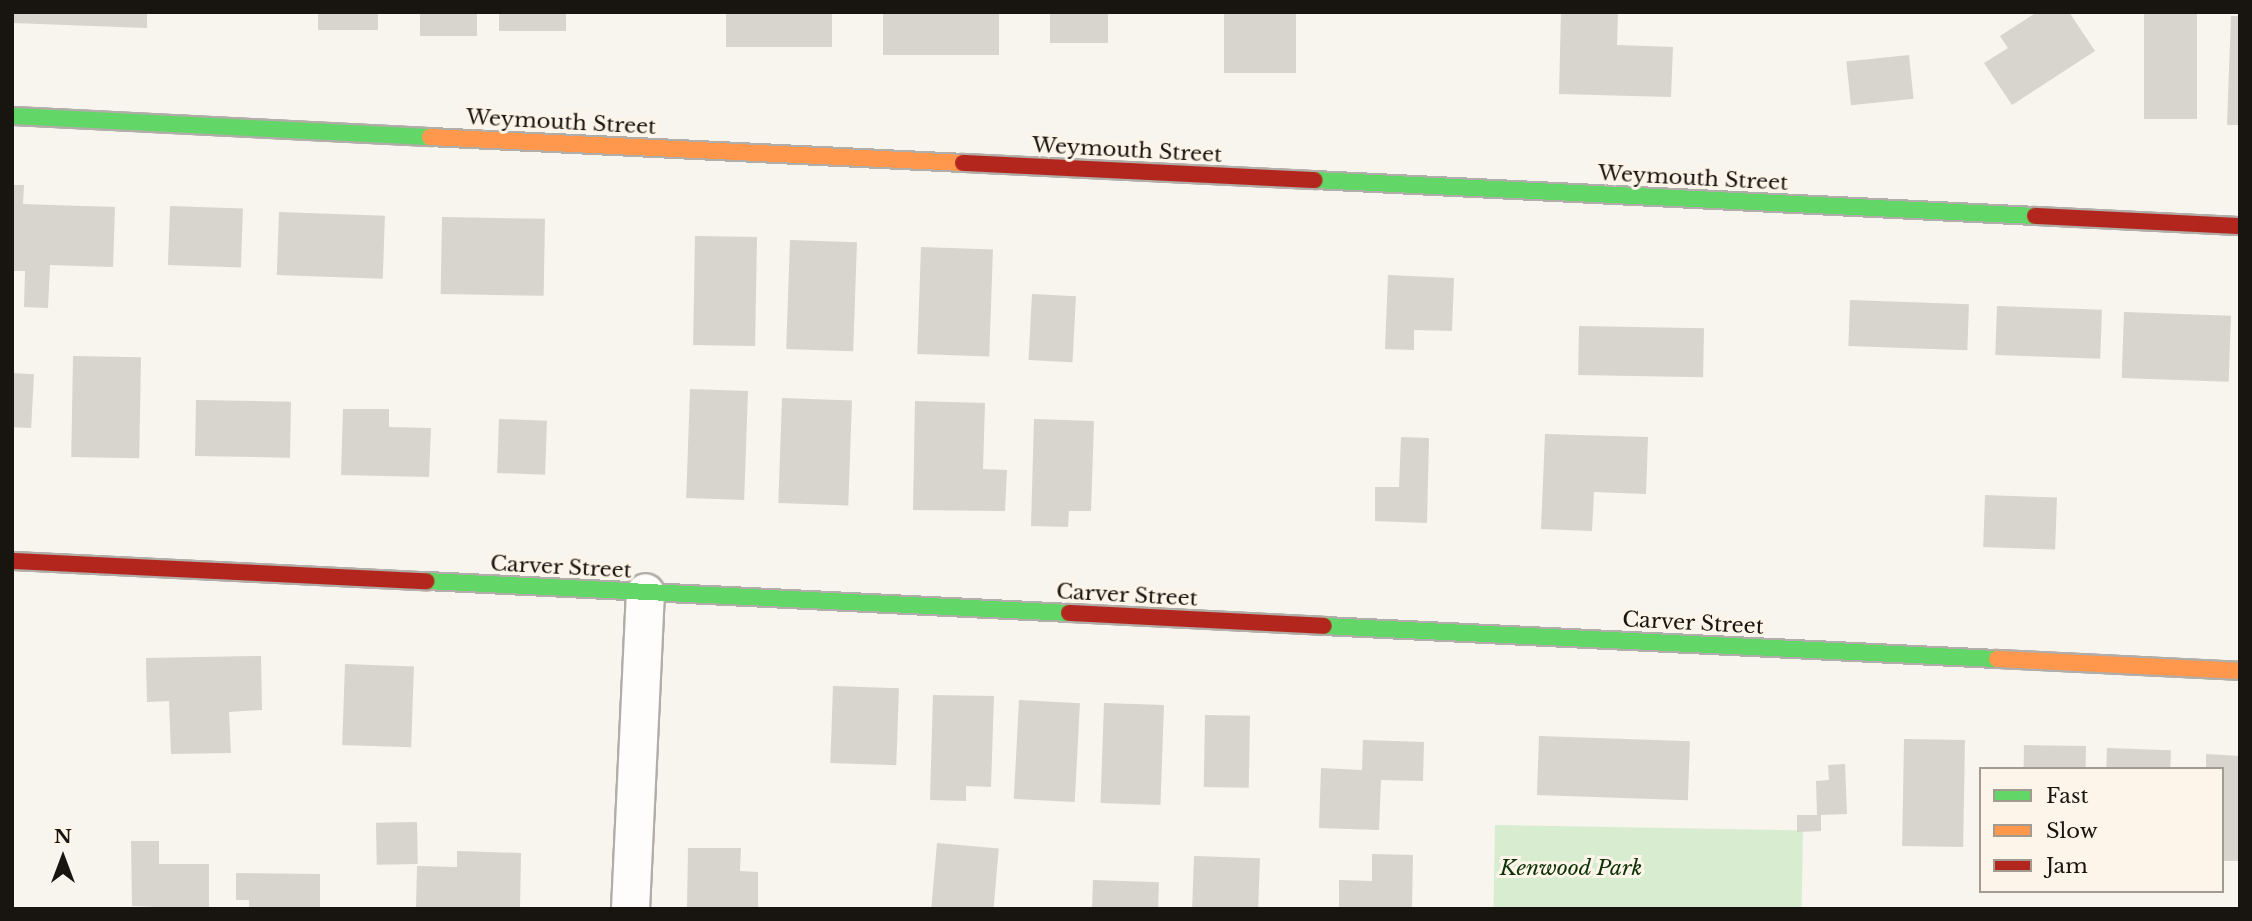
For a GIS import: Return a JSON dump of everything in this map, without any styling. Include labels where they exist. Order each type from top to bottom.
[{"type":"street","name":"Weymouth Street","points":[[12,116],[2240,226]]},
{"type":"street","name":"Carver Street","points":[[12,561],[2240,671]]},
{"type":"street","points":[[630,909],[645,592]]},
{"type":"green space","name":"Kenwood Park","points":[[1495,825],[1803,830],[1802,909],[1494,909]]},
{"type":"building","points":[[12,12],[147,12],[147,28],[12,23]]},
{"type":"building","points":[[318,12],[378,12],[378,30],[318,30]]},
{"type":"building","points":[[420,12],[477,12],[477,36],[420,36]]},
{"type":"building","points":[[499,12],[566,12],[566,31],[499,31]]},
{"type":"building","points":[[726,12],[832,12],[832,47],[726,47]]},
{"type":"building","points":[[883,12],[999,12],[999,55],[883,55]]},
{"type":"building","points":[[1050,12],[1108,12],[1108,43],[1050,43]]},
{"type":"building","points":[[1224,12],[1296,12],[1296,73],[1224,73]]},
{"type":"building","points":[[1561,12],[1618,12],[1617,45],[1673,47],[1671,97],[1559,94]]},
{"type":"building","points":[[2037,12],[2069,12],[2095,51],[2012,105],[1984,63],[2008,48],[2000,36]]},
{"type":"building","points":[[2144,12],[2197,12],[2197,119],[2144,119]]},
{"type":"building","points":[[2231,16],[2240,16],[2240,125],[2227,125]]},
{"type":"building","points":[[1909,55],[1914,99],[1851,105],[1846,62]]},
{"type":"building","points":[[12,185],[24,185],[23,204],[115,207],[113,267],[50,265],[48,308],[24,307],[25,271],[12,271]]},
{"type":"building","points":[[170,206],[243,209],[241,268],[168,265]]},
{"type":"building","points":[[279,212],[385,216],[383,279],[277,275]]},
{"type":"building","points":[[442,217],[545,219],[544,296],[441,294]]},
{"type":"building","points":[[695,236],[757,237],[755,346],[693,345]]},
{"type":"building","points":[[790,240],[857,242],[853,351],[786,349]]},
{"type":"building","points":[[921,247],[993,250],[989,356],[917,354]]},
{"type":"building","points":[[1388,275],[1454,278],[1452,331],[1414,330],[1414,350],[1385,349]]},
{"type":"building","points":[[1032,294],[1076,296],[1072,362],[1029,360]]},
{"type":"building","points":[[1850,300],[1969,304],[1967,350],[1848,346]]},
{"type":"building","points":[[1997,306],[2102,310],[2100,359],[1995,355]]},
{"type":"building","points":[[2124,312],[2231,316],[2229,382],[2122,378]]},
{"type":"building","points":[[1579,326],[1704,328],[1703,377],[1578,375]]},
{"type":"building","points":[[73,356],[141,357],[139,458],[71,457]]},
{"type":"building","points":[[12,373],[34,374],[31,428],[12,427]]},
{"type":"building","points":[[690,389],[748,391],[744,500],[686,498]]},
{"type":"building","points":[[782,398],[852,400],[848,505],[778,503]]},
{"type":"building","points":[[196,400],[291,402],[290,458],[195,456]]},
{"type":"building","points":[[915,401],[985,403],[983,469],[1007,470],[1005,511],[913,510]]},
{"type":"building","points":[[343,409],[389,409],[389,427],[431,428],[429,477],[341,475]]},
{"type":"building","points":[[499,419],[547,421],[545,475],[497,473]]},
{"type":"building","points":[[1034,419],[1094,421],[1091,511],[1069,511],[1068,527],[1031,526]]},
{"type":"building","points":[[1545,434],[1648,437],[1646,494],[1594,492],[1592,531],[1541,529]]},
{"type":"building","points":[[1401,437],[1429,438],[1427,523],[1375,521],[1375,487],[1399,487]]},
{"type":"building","points":[[1985,495],[2057,498],[2055,549],[1983,547]]},
{"type":"building","points":[[261,656],[262,710],[229,712],[231,753],[171,754],[169,701],[147,702],[146,658]]},
{"type":"building","points":[[345,664],[414,666],[411,747],[342,745]]},
{"type":"building","points":[[833,686],[899,688],[896,765],[830,763]]},
{"type":"building","points":[[933,695],[994,696],[991,787],[966,786],[966,801],[930,800]]},
{"type":"building","points":[[1019,700],[1080,703],[1075,802],[1014,799]]},
{"type":"building","points":[[1104,703],[1164,705],[1160,805],[1101,803]]},
{"type":"building","points":[[1205,715],[1250,716],[1249,788],[1204,787]]},
{"type":"building","points":[[1539,736],[1690,741],[1688,800],[1537,795]]},
{"type":"building","points":[[1904,739],[1965,740],[1963,847],[1902,846]]},
{"type":"building","points":[[1363,740],[1424,742],[1423,781],[1381,780],[1379,830],[1319,828],[1321,768],[1362,770]]},
{"type":"building","points":[[2024,745],[2086,746],[2086,767],[2024,767]]},
{"type":"building","points":[[2107,748],[2171,750],[2170,767],[2106,767]]},
{"type":"building","points":[[2206,754],[2240,756],[2240,861],[2224,861],[2224,767],[2206,767]]},
{"type":"building","points":[[1845,764],[1847,814],[1821,815],[1821,831],[1797,832],[1797,815],[1817,815],[1816,781],[1829,780],[1828,765]]},
{"type":"building","points":[[417,822],[418,864],[377,865],[376,823]]},
{"type":"building","points":[[131,841],[159,841],[159,864],[209,864],[209,909],[132,906]]},
{"type":"building","points":[[937,843],[999,848],[993,909],[931,909]]},
{"type":"building","points":[[688,848],[741,848],[740,871],[758,872],[758,909],[687,909]]},
{"type":"building","points":[[457,851],[521,853],[520,909],[416,909],[417,866],[457,867]]},
{"type":"building","points":[[1372,854],[1413,855],[1412,909],[1339,909],[1339,880],[1372,881]]},
{"type":"building","points":[[1194,856],[1260,858],[1258,909],[1192,909]]},
{"type":"building","points":[[236,873],[320,874],[320,909],[249,909],[249,900],[236,900]]},
{"type":"building","points":[[1093,880],[1159,882],[1158,909],[1092,909]]},
{"type":"traffic: fast","points":[[12,116],[430,137]]},
{"type":"traffic: fast","points":[[1315,180],[2035,216]]},
{"type":"traffic: fast","points":[[427,581],[1069,613]]},
{"type":"traffic: fast","points":[[1324,626],[1997,659]]},
{"type":"traffic: slow","points":[[430,137],[963,163]]},
{"type":"traffic: slow","points":[[1997,659],[2240,671]]},
{"type":"traffic: jam","points":[[963,163],[1315,180]]},
{"type":"traffic: jam","points":[[2035,216],[2240,226]]},
{"type":"traffic: jam","points":[[12,561],[427,581]]},
{"type":"traffic: jam","points":[[1069,613],[1324,626]]}]
